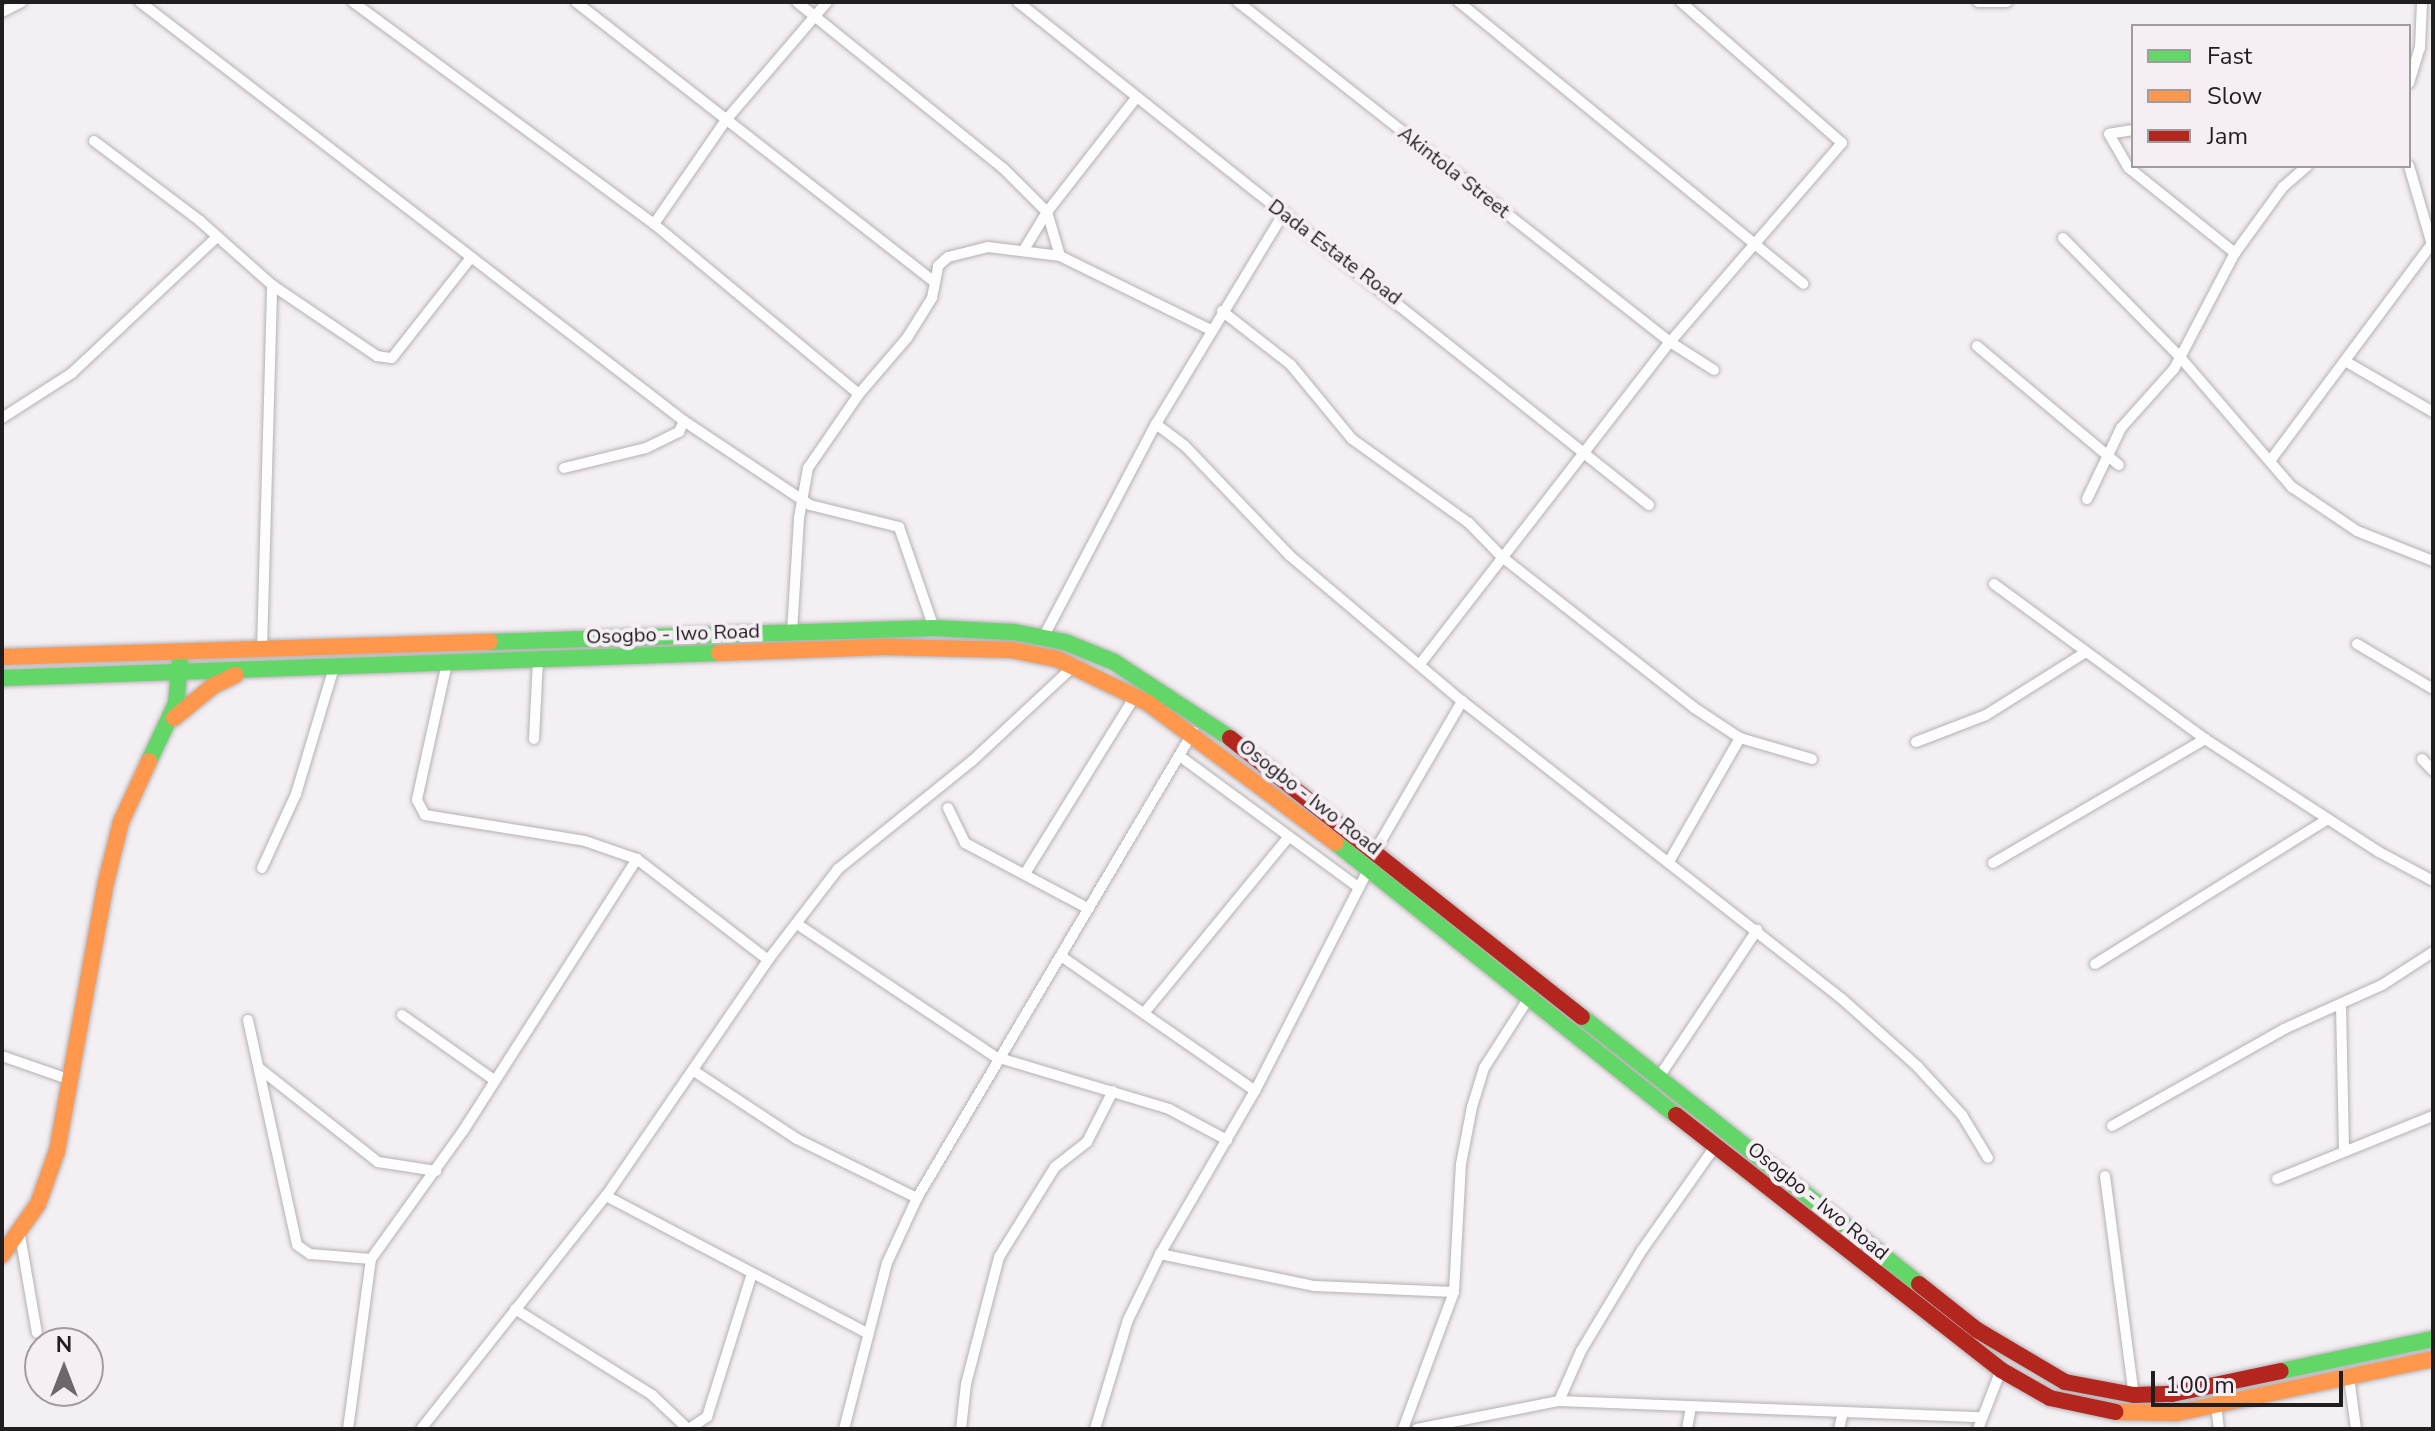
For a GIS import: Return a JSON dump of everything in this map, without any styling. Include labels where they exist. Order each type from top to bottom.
[{"type":"main road","name":"Osogbo - Iwo Road","points":[[2,657],[934,628],[1044,636],[1114,662],[1158,687],[1372,861],[1530,996],[2001,1370],[2080,1408],[2144,1415],[2216,1405],[2433,1359]]},
{"type":"main road","name":"Osogbo - Iwo Road","points":[[2,678],[945,647],[1011,650],[1075,665],[1135,696],[1193,732],[1372,861],[1659,1077],[2000,1346],[2065,1382],[2134,1395],[2214,1388],[2433,1339]]},
{"type":"main road","points":[[2,1255],[20,1235],[57,1151],[68,1079],[121,822],[167,726],[180,673],[180,652]]},
{"type":"main road","points":[[167,726],[213,686],[255,670]]},
{"type":"street","points":[[2,12],[22,2]]},
{"type":"street","points":[[140,2],[469,260],[684,421],[801,500],[899,527],[934,628]]},
{"type":"street","points":[[353,2],[654,224],[859,394]]},
{"type":"street","points":[[576,2],[932,280]]},
{"type":"street","points":[[797,2],[1003,168],[1047,212],[1060,256]]},
{"type":"street","points":[[654,224],[726,120],[827,2]]},
{"type":"street","name":"Dada Estate Road","points":[[1018,2],[1404,304],[1583,454],[1649,505]]},
{"type":"street","name":"Akintola Street","points":[[1238,2],[1670,342],[1714,370]]},
{"type":"street","points":[[1459,2],[1756,241],[1803,284]]},
{"type":"street","points":[[1420,664],[1670,342],[1842,143],[1681,2]]},
{"type":"street","points":[[1978,2],[2007,2]]},
{"type":"street","points":[[2411,71],[2420,48],[2422,2],[2428,2]]},
{"type":"street","points":[[1025,248],[1047,212],[1137,97]]},
{"type":"street","points":[[2131,130],[2109,134],[2129,168],[2235,253]]},
{"type":"street","points":[[94,141],[217,237],[272,285],[377,356],[392,358],[469,260]]},
{"type":"street","points":[[2087,499],[2121,428],[2180,357],[2235,253],[2283,187],[2305,168]]},
{"type":"street","points":[[2270,461],[2432,247],[2410,168]]},
{"type":"street","points":[[1044,636],[1156,424],[1284,213]]},
{"type":"street","points":[[2,418],[72,373],[217,237]]},
{"type":"street","points":[[2063,238],[2180,357],[2270,461],[2321,509],[2357,531],[2433,561]]},
{"type":"street","points":[[792,633],[801,500],[808,468],[859,394],[907,338],[932,298],[932,280],[948,257],[963,251],[1025,248],[1060,256],[1211,330]]},
{"type":"street","points":[[262,650],[272,285]]},
{"type":"street","points":[[1222,311],[1291,365],[1352,439],[1469,523],[1502,557],[1740,738],[1812,759]]},
{"type":"street","points":[[1977,346],[2119,465]]},
{"type":"street","points":[[2345,361],[2433,412]]},
{"type":"street","points":[[564,468],[646,448],[679,432],[684,421]]},
{"type":"street","points":[[1156,424],[1185,446],[1289,555],[1462,701],[1670,860],[1917,1066],[1962,1115],[1988,1158]]},
{"type":"street","points":[[1994,584],[2205,739],[2328,819],[2433,881]]},
{"type":"street","points":[[2357,644],[2433,689]]},
{"type":"street","points":[[1916,742],[1986,715],[2086,652]]},
{"type":"street","points":[[534,739],[538,659]]},
{"type":"street","points":[[447,663],[417,800],[425,815],[585,841],[637,859],[768,960]]},
{"type":"street","points":[[421,1429],[606,1196],[768,960],[838,869],[972,761],[1075,665]]},
{"type":"street","points":[[262,868],[296,794],[334,667]]},
{"type":"street","points":[[1026,872],[1135,696]]},
{"type":"street","points":[[1095,1429],[1128,1320],[1160,1254],[1255,1091],[1358,887],[1462,701]]},
{"type":"street","points":[[844,1429],[865,1332],[887,1263],[917,1198],[996,1057],[1061,956],[1193,732]]},
{"type":"street","points":[[1670,860],[1740,738]]},
{"type":"street","points":[[1993,863],[2205,739]]},
{"type":"street","points":[[1181,757],[1287,839],[1358,887]]},
{"type":"street","points":[[2422,759],[2433,771]]},
{"type":"street","points":[[948,808],[965,843],[1026,872],[1089,909]]},
{"type":"street","points":[[2095,964],[2328,819]]},
{"type":"street","points":[[1144,1013],[1287,839]]},
{"type":"street","points":[[348,1429],[371,1259],[436,1171],[637,859]]},
{"type":"street","points":[[797,924],[996,1057],[1169,1109],[1227,1140]]},
{"type":"street","points":[[1659,1077],[1757,930]]},
{"type":"street","points":[[2112,1126],[2284,1029],[2341,1006],[2433,952]]},
{"type":"street","points":[[1061,956],[1255,1091]]},
{"type":"street","points":[[1403,1429],[1454,1292],[1461,1164],[1472,1107],[1484,1068],[1530,996]]},
{"type":"street","points":[[2341,1006],[2344,1151]]},
{"type":"street","points":[[402,1015],[494,1080]]},
{"type":"street","points":[[248,1020],[297,1245],[310,1254],[371,1259]]},
{"type":"street","points":[[2,1056],[68,1079]]},
{"type":"street","points":[[258,1067],[378,1162],[436,1171]]},
{"type":"street","points":[[694,1071],[797,1139],[917,1198]]},
{"type":"street","points":[[961,1429],[966,1384],[999,1257],[1055,1167],[1087,1142],[1113,1091]]},
{"type":"street","points":[[2277,1179],[2433,1116]]},
{"type":"street","points":[[1559,1401],[1581,1351],[1642,1250],[1716,1145]]},
{"type":"street","points":[[2105,1176],[2134,1395]]},
{"type":"street","points":[[606,1196],[865,1332]]},
{"type":"street","points":[[20,1235],[36,1327]]},
{"type":"street","points":[[1160,1254],[1315,1286],[1454,1292]]},
{"type":"street","points":[[515,1309],[652,1395],[688,1429],[707,1417],[752,1273]]},
{"type":"street","points":[[1978,1429],[1980,1417],[2001,1370]]},
{"type":"street","points":[[2349,1377],[2356,1429]]},
{"type":"street","points":[[1417,1429],[1559,1401],[1980,1417]]},
{"type":"street","points":[[2216,1405],[2219,1429]]},
{"type":"street","points":[[1687,1429],[1691,1406]]},
{"type":"street","points":[[1839,1429],[1843,1412]]},
{"type":"traffic: fast","points":[[490,642],[934,628],[1014,632],[1065,642],[1114,662],[1230,738]]},
{"type":"traffic: fast","points":[[2,678],[719,653]]},
{"type":"traffic: fast","points":[[149,761],[176,704],[180,663]]},
{"type":"traffic: fast","points":[[1336,843],[1676,1115]]},
{"type":"traffic: fast","points":[[1582,1017],[1919,1284]]},
{"type":"traffic: fast","points":[[2281,1371],[2433,1339]]},
{"type":"traffic: slow","points":[[2,657],[490,642]]},
{"type":"traffic: slow","points":[[719,653],[884,647],[1011,650],[1057,659],[1148,703],[1336,843]]},
{"type":"traffic: slow","points":[[174,718],[213,686],[236,675]]},
{"type":"traffic: slow","points":[[2,1255],[38,1204],[57,1151],[106,882],[121,822],[149,761]]},
{"type":"traffic: slow","points":[[2116,1412],[2177,1413],[2433,1359]]},
{"type":"traffic: jam","points":[[1230,738],[1582,1017]]},
{"type":"traffic: jam","points":[[1676,1115],[2001,1370],[2050,1398],[2116,1412]]},
{"type":"traffic: jam","points":[[1919,1284],[1977,1330],[2065,1382],[2134,1395],[2172,1394],[2281,1371]]}]
